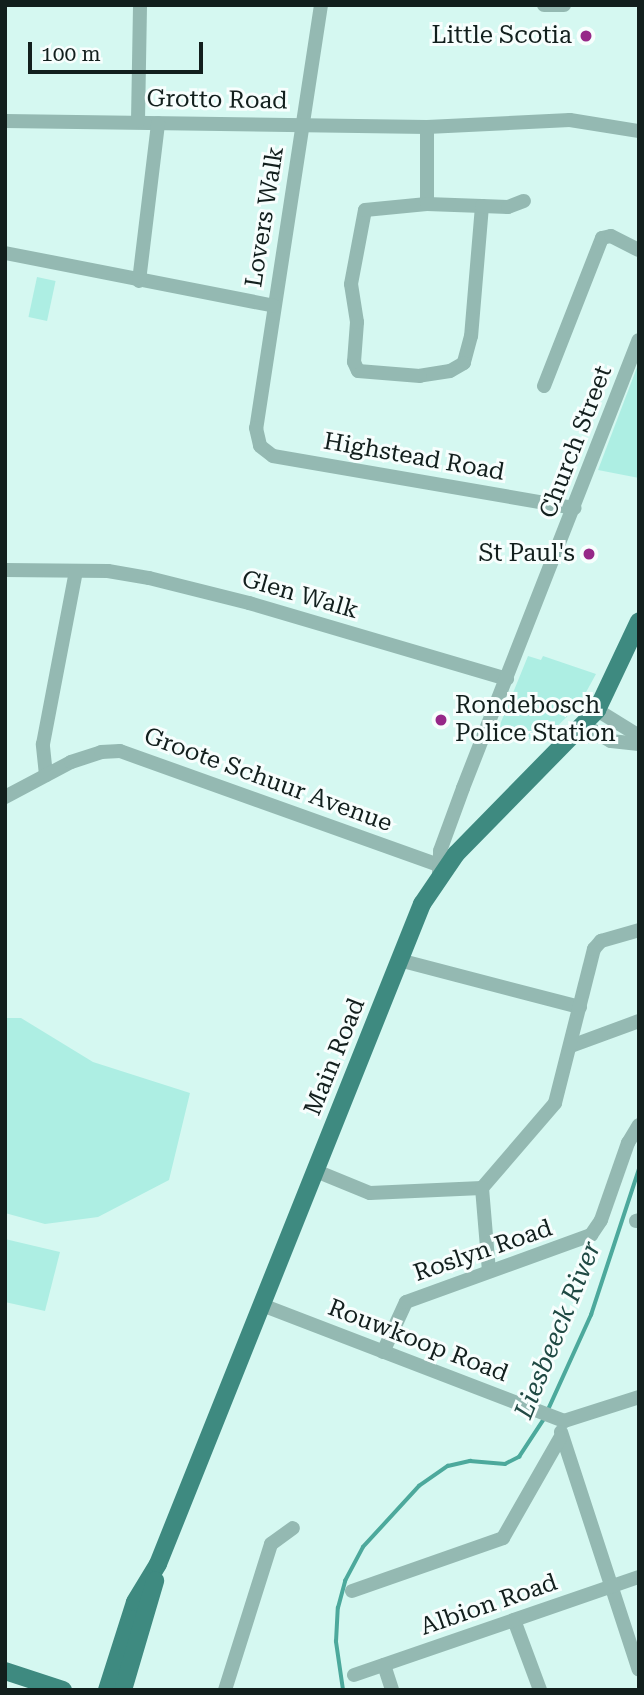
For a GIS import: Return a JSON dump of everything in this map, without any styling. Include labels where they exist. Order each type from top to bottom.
[{"type":"main road","name":"Main Road","points":[[124,1690],[158,1564],[399,960],[439,869],[597,710],[639,621]]},
{"type":"main road","name":"Main Road","points":[[107,1690],[135,1602],[158,1564]]},
{"type":"main road","points":[[5,1671],[63,1690]]},
{"type":"street","points":[[138,121],[140,5]]},
{"type":"street","name":"Lovers Walk","points":[[256,435],[321,5]]},
{"type":"street","points":[[544,5],[564,5]]},
{"type":"street","name":"Grotto Road","points":[[5,121],[427,127],[570,120],[639,131]]},
{"type":"street","points":[[139,281],[158,123]]},
{"type":"street","points":[[427,127],[427,204]]},
{"type":"street","points":[[482,206],[471,335],[464,363],[450,371],[420,376],[358,371],[354,362],[358,322],[351,284],[363,214],[371,208],[427,204],[482,206],[508,207],[524,201]]},
{"type":"street","points":[[544,386],[602,238],[611,236],[639,250]]},
{"type":"street","points":[[5,253],[274,306]]},
{"type":"street","name":"Church Street","points":[[439,869],[463,788],[575,509],[639,340]]},
{"type":"street","name":"Highstead Road","points":[[256,435],[260,446],[274,456],[575,509]]},
{"type":"street","name":"Glen Walk","points":[[5,570],[122,573],[214,594],[507,679]]},
{"type":"street","points":[[46,775],[43,744],[76,571]]},
{"type":"street","points":[[597,710],[639,736]]},
{"type":"street","points":[[584,725],[611,741],[639,744]]},
{"type":"street","name":"Groote Schuur Avenue","points":[[5,797],[46,775],[101,752],[131,753],[439,869]]},
{"type":"street","points":[[489,1271],[482,1188],[555,1103],[597,944],[639,930]]},
{"type":"street","points":[[399,960],[580,1007]]},
{"type":"street","points":[[571,1046],[639,1021]]},
{"type":"street","name":"Roslyn Road","points":[[383,1352],[406,1303],[591,1235],[601,1220],[628,1143],[639,1125]]},
{"type":"street","points":[[316,1171],[370,1193],[482,1188]]},
{"type":"street","name":"Rouwkoop Road","points":[[262,1305],[553,1417]]},
{"type":"street","points":[[639,1397],[553,1417],[639,1670]]},
{"type":"street","points":[[352,1591],[503,1538],[560,1438]]},
{"type":"street","points":[[225,1690],[269,1548],[280,1533],[293,1528]]},
{"type":"street","name":"Albion Road","points":[[354,1675],[639,1577]]},
{"type":"street","points":[[514,1620],[540,1690]]},
{"type":"street","points":[[384,1665],[392,1690]]},
{"type":"green space","points":[[37,277],[56,281],[47,321],[28,317]]},
{"type":"green space","points":[[639,362],[639,478],[598,470]]},
{"type":"green space","points":[[528,656],[541,660],[543,656],[596,674],[579,705],[540,743],[499,727]]},
{"type":"green space","points":[[5,1018],[21,1018],[93,1062],[190,1093],[169,1180],[98,1217],[45,1224],[5,1213]]},
{"type":"green space","points":[[5,1239],[60,1252],[45,1311],[5,1302]]},
{"type":"waterway","name":"Liesbeeck River","points":[[547,1412],[591,1315],[639,1169]]},
{"type":"waterway","name":"Liesbeeck River","points":[[343,1690],[336,1642],[338,1608],[345,1581],[363,1547],[419,1486],[448,1466],[470,1461],[505,1464],[519,1457],[544,1419]]},
{"type":"place","name":"Little Scotia","points":[[586,36]]},
{"type":"place","name":"St Paul's","points":[[589,554]]},
{"type":"place","name":"Rondebosch Police Station","points":[[441,720]]}]
